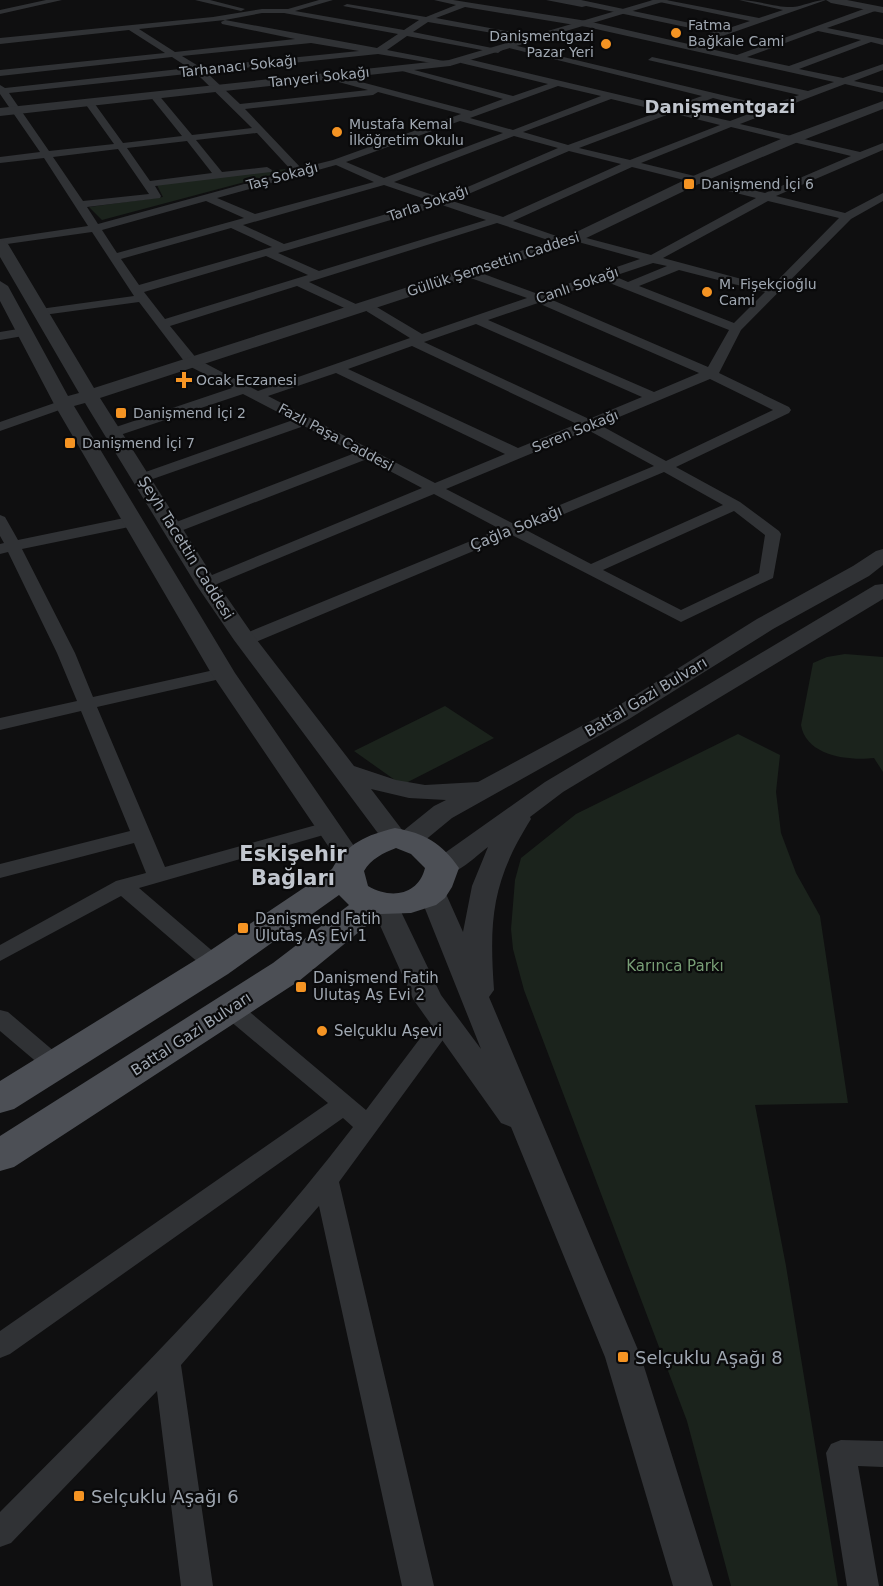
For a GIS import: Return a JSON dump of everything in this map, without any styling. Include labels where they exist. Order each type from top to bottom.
[{"type":"main road","points":[[0,1098],[215,965],[349,868],[359,853],[371,846],[402,839],[424,846],[437,879],[411,900],[379,903],[358,895],[349,887],[349,868]]},
{"type":"main road","name":"Battal Gazi Bulvarı","points":[[0,1156],[231,1009],[286,972],[379,903]]},
{"type":"street","points":[[0,12],[58,0]]},
{"type":"street","points":[[200,0],[226,8],[284,11],[405,34],[504,49],[612,71],[769,109]]},
{"type":"street","points":[[247,10],[294,0]]},
{"type":"street","points":[[284,11],[329,0]]},
{"type":"street","points":[[371,0],[347,6],[535,39],[553,46]]},
{"type":"street","points":[[438,0],[587,24],[883,90]]},
{"type":"street","points":[[550,0],[628,11]]},
{"type":"street","points":[[570,0],[725,33]]},
{"type":"street","points":[[659,0],[787,23]]},
{"type":"street","name":"Tanyeri Sokağı","points":[[0,112],[464,61],[659,0]]},
{"type":"street","points":[[743,0],[793,10]]},
{"type":"street","name":"Taş Sokağı","points":[[0,243],[206,197],[293,166],[337,162],[513,99],[691,47],[822,0]]},
{"type":"street","points":[[836,0],[880,5]]},
{"type":"street","name":"Tarhanacı Sokağı","points":[[1,89],[379,51],[455,3]]},
{"type":"street","points":[[739,57],[880,5]]},
{"type":"street","points":[[0,41],[213,19],[262,11]]},
{"type":"street","points":[[213,19],[310,40],[450,63]]},
{"type":"street","points":[[628,33],[668,20]]},
{"type":"street","points":[[797,25],[883,42]]},
{"type":"street","points":[[131,28],[198,70],[238,107],[293,166]]},
{"type":"street","points":[[92,53],[282,34]]},
{"type":"street","points":[[790,69],[883,35]]},
{"type":"street","points":[[0,73],[310,40]]},
{"type":"street","points":[[464,61],[883,161]]},
{"type":"street","points":[[643,62],[808,94]]},
{"type":"street","points":[[162,324],[501,220],[729,124],[883,67]]},
{"type":"street","points":[[399,69],[513,99]]},
{"type":"street","points":[[327,76],[471,114]]},
{"type":"street","name":"Fazlı Paşa Caddesi","points":[[1,89],[114,257],[192,362],[681,617],[767,575],[773,534],[735,505]]},
{"type":"street","points":[[238,107],[385,91]]},
{"type":"street","points":[[154,95],[220,176]]},
{"type":"street","name":"Tarla Sokağı","points":[[40,313],[140,294],[282,247],[443,201],[568,148],[713,95]]},
{"type":"street","points":[[114,257],[384,182],[610,96]]},
{"type":"street","points":[[80,205],[156,196],[89,102]]},
{"type":"street","name":"Güllük Şemsettin Caddesi","points":[[63,404],[570,240],[699,179],[793,139],[883,105]]},
{"type":"street","points":[[459,118],[568,148],[768,196],[848,218]]},
{"type":"street","points":[[0,160],[258,130]]},
{"type":"street","name":"Canlı Sokağı","points":[[259,396],[652,259],[768,196],[883,146]]},
{"type":"street","points":[[148,184],[354,156]]},
{"type":"street","points":[[337,162],[384,182],[501,220],[570,240],[680,265],[772,291]]},
{"type":"street","points":[[469,273],[541,298],[712,373],[736,327],[848,218],[883,196]]},
{"type":"street","points":[[206,197],[254,218]]},
{"type":"street","points":[[0,231],[91,223]]},
{"type":"street","points":[[232,224],[282,247]]},
{"type":"street","name":"Şeyh Tacettin Caddesi","points":[[0,243],[112,433],[206,583],[245,640],[345,771],[402,839]]},
{"type":"street","points":[[267,252],[318,275]]},
{"type":"street","points":[[629,286],[680,265]]},
{"type":"street","points":[[605,277],[736,327]]},
{"type":"street","points":[[299,282],[361,307],[417,340],[590,425],[735,505]]},
{"type":"street","name":"Şeyh Tacettin Caddesi","points":[[0,286],[63,404],[224,673],[327,828],[349,868]]},
{"type":"street","points":[[475,319],[655,398]]},
{"type":"street","points":[[0,336],[24,332]]},
{"type":"street","points":[[338,369],[518,454]]},
{"type":"street","name":"Seren Sokağı","points":[[206,583],[712,373]]},
{"type":"street","name":"Çağla Sokağı","points":[[245,640],[664,467],[784,410],[712,373]]},
{"type":"street","points":[[112,433],[244,389]]},
{"type":"street","points":[[0,427],[63,404]]},
{"type":"street","points":[[142,478],[305,421]]},
{"type":"street","points":[[172,528],[366,454]]},
{"type":"street","points":[[590,570],[735,505]]},
{"type":"street","points":[[0,519],[6,548],[66,653],[85,704],[158,876]]},
{"type":"street","points":[[6,548],[134,520]]},
{"type":"street","name":"Battal Gazi Bulvarı","points":[[402,839],[443,812],[621,714],[765,624],[861,571],[883,555]]},
{"type":"street","name":"Battal Gazi Bulvarı","points":[[437,879],[554,787],[883,590]]},
{"type":"street","points":[[0,724],[224,673]]},
{"type":"street","points":[[345,771],[380,786],[410,792],[449,794],[492,785]]},
{"type":"street","points":[[479,1005],[477,928],[488,883],[503,841],[528,806]]},
{"type":"street","points":[[0,954],[123,886],[327,828]]},
{"type":"street","points":[[0,871],[140,835]]},
{"type":"street","points":[[437,879],[479,1005],[623,1357],[693,1586]]},
{"type":"street","points":[[123,886],[215,965]]},
{"type":"street","points":[[379,903],[428,999],[535,1146]]},
{"type":"street","points":[[231,1009],[345,1104],[366,1126]]},
{"type":"street","points":[[0,1018],[54,1064]]},
{"type":"street","points":[[0,1533],[167,1362],[326,1181],[445,1022]]},
{"type":"street","points":[[0,1346],[345,1104]]},
{"type":"street","points":[[326,1181],[418,1586]]},
{"type":"street","points":[[167,1362],[197,1586]]},
{"type":"street","points":[[863,1586],[841,1453],[883,1454]]},
{"type":"green space","points":[[285,169],[286,171],[102,220],[89,207],[163,197],[157,185]]},
{"type":"green space","points":[[845,654],[883,657],[883,772],[874,758],[841,757],[820,750],[811,744],[801,725],[813,663],[827,657]]},
{"type":"green space","points":[[445,706],[494,738],[402,785],[354,751]]},
{"type":"green space","name":"Karınca Parkı","points":[[738,734],[780,755],[776,792],[781,833],[796,873],[820,916],[848,1103],[755,1105],[786,1266],[838,1586],[731,1586],[687,1421],[524,990],[513,949],[511,929],[515,880],[521,858],[576,814]]},
{"type":"place","name":"Fatma Bağkale Cami","points":[[676,33]]},
{"type":"place","name":"Danişmentgazi Pazar Yeri","points":[[606,44]]},
{"type":"place","name":"Mustafa Kemal İlköğretim Okulu","points":[[337,132]]},
{"type":"place","name":"Danişmend İçi 6","points":[[689,184]]},
{"type":"place","name":"M. Fişekçioğlu Cami","points":[[707,292]]},
{"type":"place","name":"Ocak Eczanesi","points":[[184,380]]},
{"type":"place","name":"Danişmend İçi 2","points":[[121,413]]},
{"type":"place","name":"Danişmend İçi 7","points":[[70,443]]},
{"type":"place","name":"Danişmend Fatih Ulutaş Aş Evi 1","points":[[243,928]]},
{"type":"place","name":"Danişmend Fatih Ulutaş Aş Evi 2","points":[[301,987]]},
{"type":"place","name":"Selçuklu Aşevi","points":[[322,1031]]},
{"type":"place","name":"Selçuklu Aşağı 8","points":[[623,1357]]},
{"type":"place","name":"Selçuklu Aşağı 6","points":[[79,1496]]},
{"type":"district","name":"Danişmentgazi","points":[[720,106]]},
{"type":"district","name":"Eskişehir Bağları","points":[[293,866]]}]
